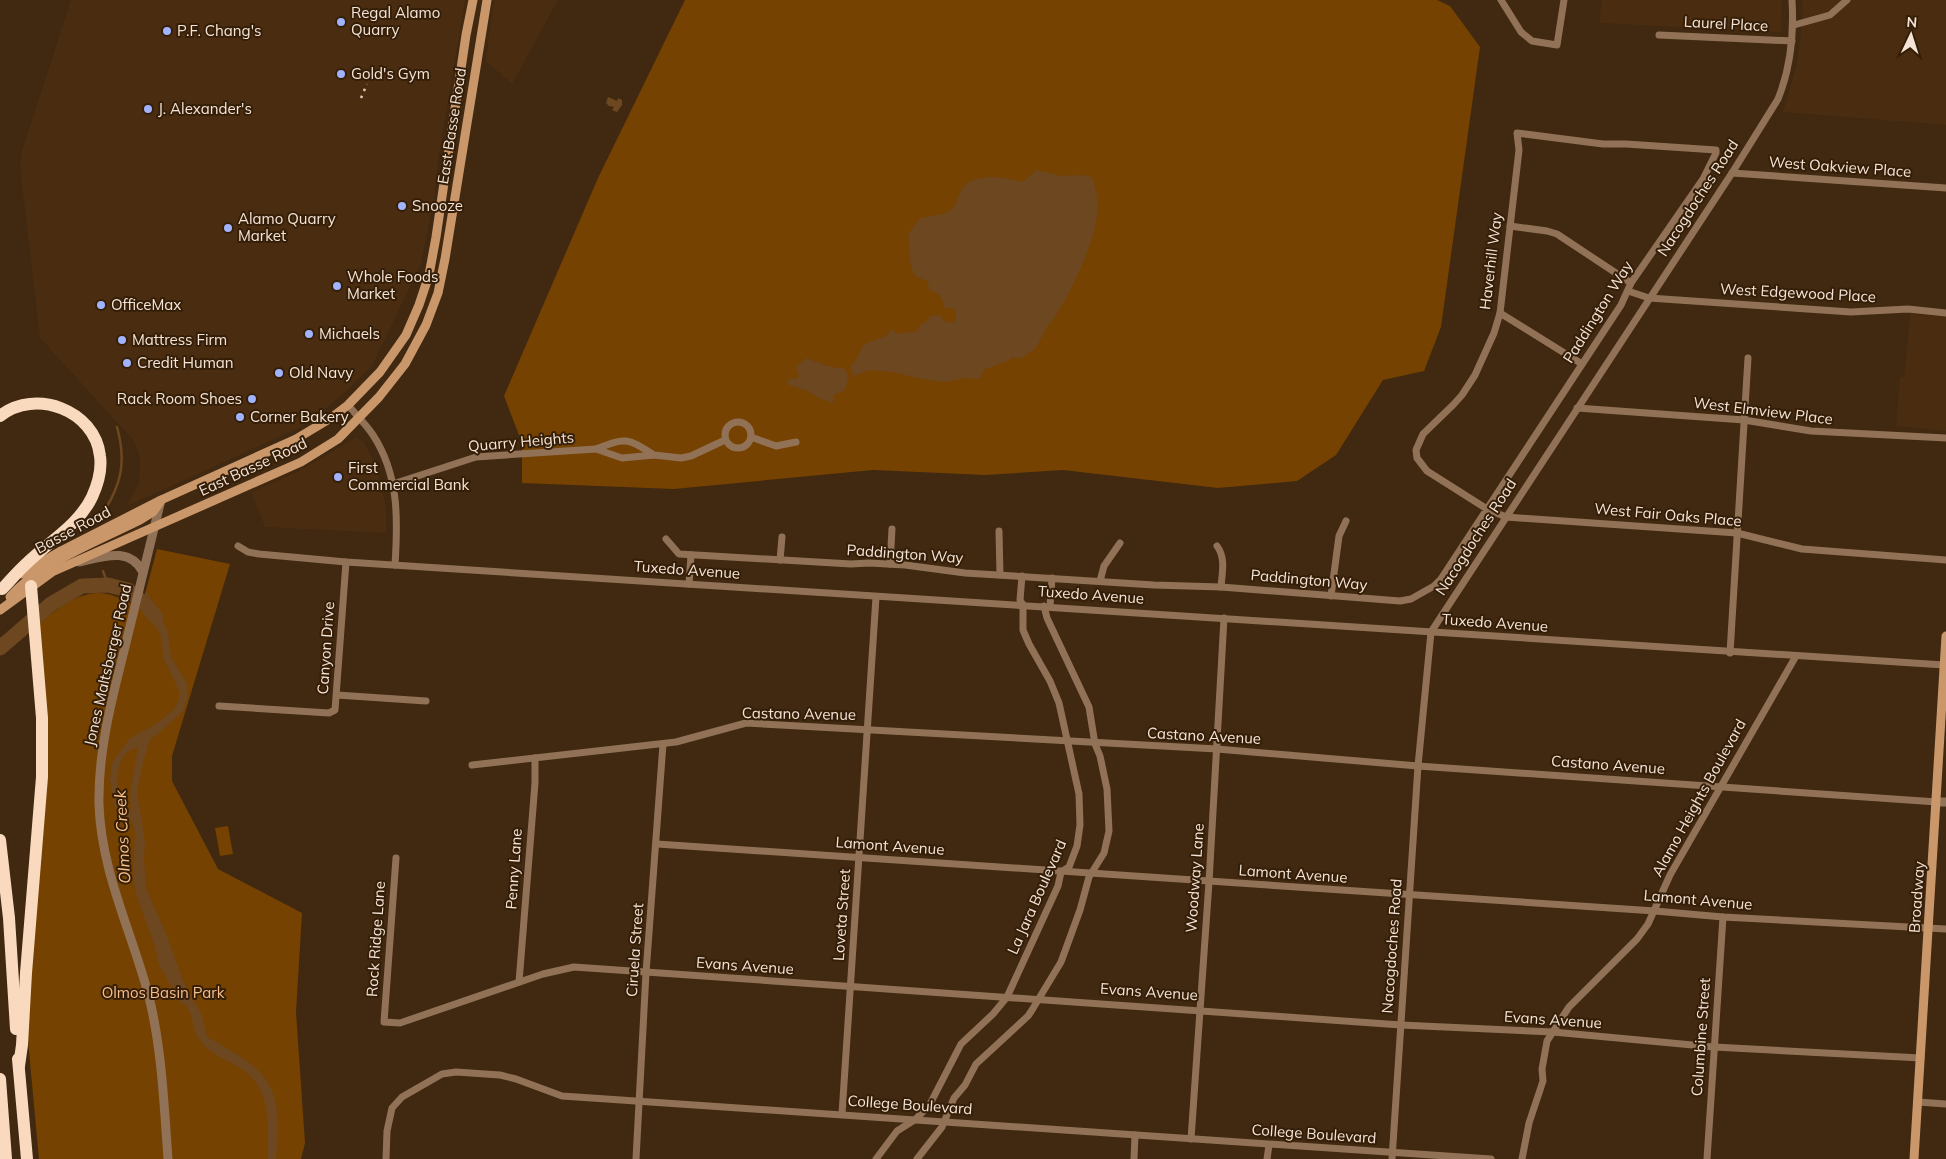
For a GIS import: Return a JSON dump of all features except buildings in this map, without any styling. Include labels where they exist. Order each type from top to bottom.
[{"type":"highway","points":[[0,416],[18,407],[34,404],[54,405],[62,408],[81,420],[89,430],[97,443],[100,456],[98,483],[91,499],[74,522],[26,564],[1,590]]},
{"type":"highway","points":[[18,1066],[22,1045],[42,777],[42,718],[31,586]]},
{"type":"highway","points":[[0,840],[10,934],[18,1066],[27,1159]]},
{"type":"highway","points":[[0,1079],[6,1159]]},
{"type":"main road","name":"East Basse Road","points":[[162,500],[296,439],[331,418],[348,405],[380,372],[406,334],[424,290],[435,244],[463,54],[473,0]]},
{"type":"main road","name":"East Basse Road","points":[[155,527],[301,462],[338,439],[394,380],[414,349],[432,310],[448,246],[487,0]]},
{"type":"main road","points":[[435,244],[448,246]]},
{"type":"main road","points":[[0,609],[19,586],[32,576],[48,566],[140,520],[153,512],[162,500]]},
{"type":"main road","name":"Basse Road","points":[[1,590],[30,568],[162,500]]},
{"type":"main road","name":"Basse Road","points":[[0,609],[31,586],[67,565],[155,527]]},
{"type":"main road","name":"Broadway","points":[[1914,1159],[1929,928],[1941,802],[1946,636]]},
{"type":"street","points":[[1501,0],[1521,32],[1532,41],[1558,45],[1564,0]]},
{"type":"street","name":"Nacogdoches Road","points":[[1392,1156],[1418,766],[1431,632],[1576,408],[1732,173],[1778,98],[1788,72],[1794,25],[1792,0]]},
{"type":"street","points":[[1794,25],[1830,15],[1847,0]]},
{"type":"street","name":"Laurel Place","points":[[1658,35],[1792,41]]},
{"type":"street","name":"Haverhill Way","points":[[1506,517],[1487,509],[1427,471],[1416,458],[1416,450],[1420,438],[1453,405],[1474,375],[1485,355],[1500,314],[1519,150],[1517,133],[1602,144],[1716,150]]},
{"type":"street","name":"Paddington Way","points":[[666,539],[679,554],[691,555],[890,564],[1000,575],[1154,585],[1221,587],[1400,601],[1412,598],[1430,590],[1442,579],[1621,305],[1631,283],[1703,178],[1715,158],[1716,150]]},
{"type":"street","name":"West Oakview Place","points":[[1732,173],[1946,188]]},
{"type":"street","points":[[1510,226],[1557,234],[1631,283]]},
{"type":"street","name":"West Edgewood Place","points":[[1628,290],[1649,298],[1851,312],[1908,309],[1946,313]]},
{"type":"street","points":[[1500,314],[1582,364]]},
{"type":"street","points":[[1730,653],[1748,358]]},
{"type":"street","points":[[348,405],[372,434],[380,447],[394,484],[397,506],[395,565]]},
{"type":"street","name":"West Elmview Place","points":[[1576,408],[1744,420],[1811,431],[1946,438]]},
{"type":"street","points":[[733,422],[746,424],[749,428],[751,437],[748,444],[740,448],[731,447],[725,440],[726,428],[733,422]]},
{"type":"street","points":[[751,437],[776,446],[796,442]]},
{"type":"street","name":"Quarry Heights","points":[[394,484],[476,457],[596,449],[616,441],[626,440],[632,442],[654,455]]},
{"type":"street","name":"Quarry Heights","points":[[596,449],[622,458],[654,455],[670,458],[686,457],[725,440]]},
{"type":"street","name":"Jones Maltsberger Road","points":[[162,500],[109,714],[102,753],[99,804],[104,855],[140,965],[155,1023],[168,1159]]},
{"type":"street","name":"West Fair Oaks Place","points":[[1506,517],[1737,533],[1802,549],[1946,560]]},
{"type":"street","points":[[1331,596],[1339,536],[1346,521]]},
{"type":"street","points":[[890,564],[892,529]]},
{"type":"street","points":[[999,531],[1000,575]]},
{"type":"street","points":[[780,560],[782,537]]},
{"type":"street","points":[[1100,581],[1104,566],[1120,543]]},
{"type":"street","name":"Tuxedo Avenue","points":[[238,546],[248,552],[258,554],[346,562],[876,597],[1023,604],[1730,653],[1944,665]]},
{"type":"street","points":[[1217,546],[1222,552],[1223,558],[1221,587]]},
{"type":"street","points":[[67,565],[118,555],[134,559],[143,574]]},
{"type":"street","points":[[689,584],[691,555]]},
{"type":"street","name":"Canyon Drive","points":[[219,706],[329,713],[335,710],[346,562]]},
{"type":"street","name":"La Jara Boulevard","points":[[876,1159],[897,1131],[916,1119],[930,1104],[961,1044],[993,1014],[1006,997],[1058,886],[1061,872],[1069,866],[1077,846],[1080,825],[1079,794],[1058,703],[1050,681],[1023,630],[1023,604],[1020,600],[1022,576]]},
{"type":"street","points":[[917,1159],[946,1121],[954,1098],[965,1085],[976,1064],[1028,1016],[1061,962],[1080,910],[1087,883],[1104,853],[1109,831],[1107,789],[1100,756],[1095,744],[1089,707],[1047,618],[1052,578]]},
{"type":"street","name":"Loveta Street","points":[[842,1114],[876,597]]},
{"type":"street","name":"Woodway Lane","points":[[1191,1139],[1210,882],[1224,618]]},
{"type":"street","name":"Alamo Heights Boulevard","points":[[1522,1159],[1529,1123],[1542,1081],[1547,1041],[1569,1007],[1637,939],[1648,924],[1670,875],[1796,656]]},
{"type":"street","points":[[337,695],[426,701]]},
{"type":"street","name":"Castano Avenue","points":[[472,765],[663,744],[746,724],[1217,749],[1418,766],[1941,802]]},
{"type":"street","name":"Ciruela Street","points":[[636,1159],[646,973],[663,744]]},
{"type":"street","name":"Penny Lane","points":[[519,982],[535,758]]},
{"type":"street","name":"Lamont Avenue","points":[[656,844],[1654,910],[1723,917],[1946,929]]},
{"type":"street","name":"Rock Ridge Lane","points":[[384,1022],[396,858]]},
{"type":"street","name":"Columbine Street","points":[[1707,1159],[1723,917]]},
{"type":"street","name":"Evans Avenue","points":[[384,1022],[400,1023],[543,974],[574,967],[1401,1025],[1553,1032],[1714,1047],[1921,1058]]},
{"type":"street","name":"College Boulevard","points":[[386,1159],[387,1131],[392,1108],[402,1098],[442,1074],[456,1072],[516,1079],[562,1096],[946,1121],[1392,1156],[1491,1159]]},
{"type":"street","points":[[1918,1102],[1946,1104]]},
{"type":"street","points":[[1134,1159],[1135,1135]]},
{"type":"street","points":[[1267,1159],[1269,1145]]},
{"type":"shaded area","name":"Alamo Quarry Market","points":[[71,0],[465,0],[438,161],[435,193],[421,264],[372,366],[340,397],[301,427],[127,506],[139,483],[140,459],[135,442],[40,338],[20,167],[22,151]]},
{"type":"shaded area","points":[[495,0],[558,0],[512,84],[486,61]]},
{"type":"shaded area","points":[[1602,0],[1782,0],[1781,32],[1599,23]]},
{"type":"shaded area","points":[[1802,0],[1946,0],[1946,125],[1783,112],[1797,64],[1803,15]]},
{"type":"shaded area","points":[[608,97],[617,101],[618,98],[622,100],[622,105],[617,112],[612,110],[614,107],[606,103]]},
{"type":"shaded area","points":[[1036,170],[1062,176],[1082,175],[1092,177],[1098,204],[1097,218],[1082,266],[1036,348],[1020,359],[1012,357],[1008,361],[984,369],[980,379],[964,378],[946,382],[926,380],[893,372],[870,370],[853,376],[850,367],[856,360],[863,345],[887,335],[892,329],[898,334],[917,331],[921,324],[926,322],[930,316],[940,315],[942,319],[949,323],[955,321],[956,309],[945,308],[940,295],[929,290],[928,282],[916,276],[911,267],[908,234],[920,218],[950,211],[956,204],[961,190],[974,180],[990,177],[1023,182]]},
{"type":"shaded area","points":[[1910,314],[1946,317],[1946,431],[1896,426],[1900,377],[1904,377]]},
{"type":"shaded area","points":[[806,358],[829,366],[844,368],[849,377],[844,391],[834,395],[833,403],[819,398],[808,391],[786,384],[790,378],[796,379],[799,376],[796,367]]},
{"type":"shaded area","points":[[355,438],[364,442],[376,465],[386,507],[386,533],[265,527],[251,492],[298,472]]},
{"type":"shaded area","points":[[146,591],[168,631],[171,657],[188,685],[187,701],[182,713],[150,740],[137,792],[145,842],[146,888],[167,936],[183,981],[202,1015],[207,1037],[245,1060],[259,1071],[268,1083],[274,1097],[277,1114],[276,1159],[268,1159],[267,1118],[262,1094],[256,1083],[247,1073],[210,1051],[198,1038],[188,1009],[180,1003],[159,964],[155,947],[135,891],[133,872],[135,832],[131,820],[114,805],[110,779],[112,763],[129,739],[157,723],[173,710],[179,700],[179,691],[164,659],[160,633],[141,609]],"holes":[[[138,747],[130,793],[131,812],[118,796],[117,779],[119,767],[124,756],[127,752]]]},
{"type":"green space","points":[[685,0],[1437,0],[1450,6],[1480,47],[1441,327],[1424,371],[1383,380],[1336,455],[1297,481],[1218,488],[1063,470],[985,475],[873,470],[674,489],[522,483],[522,443],[504,396],[598,178]]},
{"type":"green space","name":"Olmos Basin Park","points":[[157,549],[230,564],[172,756],[172,781],[218,869],[302,913],[296,1012],[305,1143],[301,1159],[39,1159],[27,1030],[45,777],[38,624],[70,601],[89,594],[108,594],[141,609]]},
{"type":"green space","points":[[228,826],[233,854],[220,856],[215,828]]},
{"type":"waterway","points":[[101,516],[117,484],[122,463],[122,452],[117,427]]},
{"type":"waterway","points":[[103,571],[108,585]]},
{"type":"waterway","name":"Olmos Creek","points":[[0,648],[51,604],[82,586],[108,585],[128,590],[146,605],[156,617]]},
{"type":"railway","points":[[361,98],[367,84]]},
{"type":"place","name":"Regal Alamo Quarry","points":[[341,22]]},
{"type":"place","name":"P.F. Chang's","points":[[167,31]]},
{"type":"place","name":"Gold's Gym","points":[[341,74]]},
{"type":"place","name":"J. Alexander's","points":[[148,109]]},
{"type":"place","name":"Snooze","points":[[402,206]]},
{"type":"place","name":"Alamo Quarry Market","points":[[228,228]]},
{"type":"place","name":"Whole Foods Market","points":[[337,286]]},
{"type":"place","name":"OfficeMax","points":[[101,305]]},
{"type":"place","name":"Michaels","points":[[309,334]]},
{"type":"place","name":"Mattress Firm","points":[[122,340]]},
{"type":"place","name":"Credit Human","points":[[127,363]]},
{"type":"place","name":"Old Navy","points":[[279,373]]},
{"type":"place","name":"Rack Room Shoes","points":[[252,399]]},
{"type":"place","name":"Corner Bakery","points":[[240,417]]},
{"type":"place","name":"First Commercial Bank","points":[[338,477]]}]
